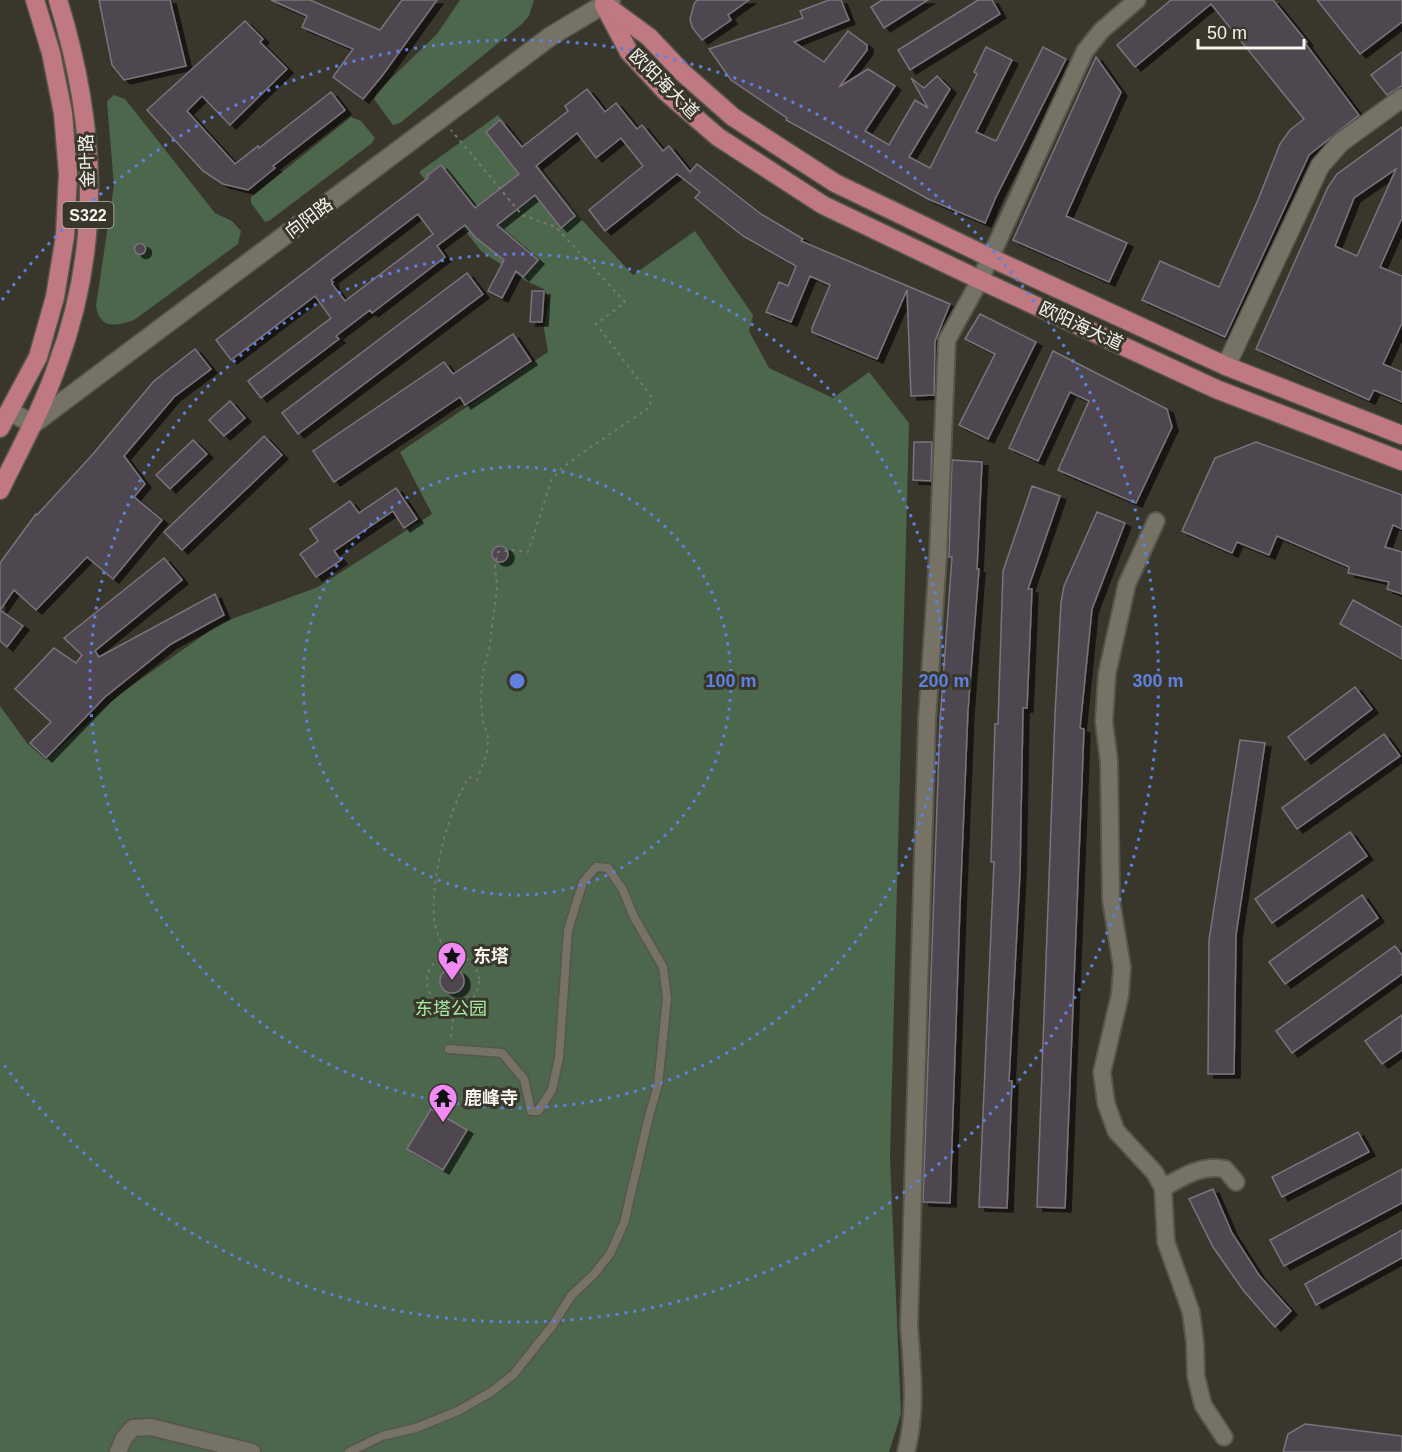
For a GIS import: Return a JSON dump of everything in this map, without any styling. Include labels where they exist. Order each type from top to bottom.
[{"type":"main road","name":"金叶路","points":[[9,411],[38,357],[47,327],[61,266],[67,204],[63,113],[51,53],[35,0]]},
{"type":"main road","name":"金叶路","points":[[33,424],[68,333],[82,270],[89,205],[88,141],[84,110],[72,47],[58,0]]},
{"type":"main road","name":"向阳路","points":[[33,424],[551,36],[605,2]]},
{"type":"main road","name":"欧阳海大道","points":[[605,2],[649,37],[683,73],[733,117],[835,183],[1226,366],[1402,435]]},
{"type":"main road","name":"欧阳海大道","points":[[605,2],[629,52],[666,92],[718,137],[823,205],[1216,389],[1402,461]]},
{"type":"main road","points":[[1226,366],[1320,166],[1340,143],[1402,98]]},
{"type":"main road","points":[[9,411],[33,424]]},
{"type":"main road","name":"S322","points":[[0,428],[9,411]]},
{"type":"main road","name":"S322","points":[[0,490],[33,424]]},
{"type":"street","points":[[906,1452],[914,1403],[909,1325],[927,720],[938,556],[947,340],[991,258],[1085,51],[1102,30],[1137,0]]},
{"type":"street","points":[[1156,521],[1127,584],[1107,674],[1104,722],[1109,761],[1111,900],[1122,967],[1120,995],[1102,1072],[1106,1103],[1116,1131],[1155,1173],[1163,1188],[1166,1242],[1191,1312],[1196,1343],[1196,1376],[1203,1405],[1224,1437]]},
{"type":"street","points":[[1163,1188],[1189,1173],[1213,1166],[1225,1169],[1236,1182]]},
{"type":"street","points":[[117,1452],[124,1438],[134,1428],[151,1427],[252,1452]]},
{"type":"lane","points":[[349,1452],[382,1436],[416,1428],[458,1411],[491,1392],[513,1375],[552,1326],[571,1296],[594,1274],[610,1254],[624,1223],[658,1085],[667,998],[663,967],[634,917],[623,890],[608,868],[596,867],[583,882],[568,930],[559,1059],[552,1090],[538,1111],[531,1111],[524,1079],[502,1053],[449,1049]]},
{"type":"path","points":[[442,118],[522,215],[556,227],[625,302],[596,324],[651,396],[650,407],[579,455],[552,479],[528,552],[511,550],[498,552],[495,566],[496,599],[482,690],[483,722],[488,736],[487,753],[477,780],[469,777],[461,789],[437,865],[434,892],[435,926],[447,956]]},
{"type":"path","points":[[447,956],[464,958],[471,962],[479,977],[476,994],[470,1001],[454,1007],[438,1002],[428,989],[429,972],[433,965],[447,956]]},
{"type":"path","points":[[449,1049],[454,1007]]},
{"type":"green space","points":[[460,0],[534,0],[529,16],[523,23],[400,123],[393,125],[374,99],[377,92],[437,34]]},
{"type":"green space","points":[[114,95],[125,99],[215,213],[232,221],[241,231],[238,244],[134,320],[115,325],[105,323],[101,319],[96,306],[114,185],[107,101]]},
{"type":"green space","name":"东塔公园","points":[[498,115],[583,221],[633,275],[695,231],[753,315],[749,331],[769,368],[833,398],[869,372],[909,423],[890,1158],[901,1414],[889,1452],[0,1452],[0,706],[27,743],[46,760],[121,693],[221,623],[318,587],[432,514],[400,452],[548,352],[544,329],[549,299],[544,289],[526,281],[481,251],[419,172]]},
{"type":"green space","points":[[351,117],[361,121],[375,138],[372,143],[265,222],[251,203],[251,197]]},
{"type":"building","points":[[99,0],[170,0],[186,66],[124,80],[112,65]]},
{"type":"building","points":[[271,0],[310,0],[380,30],[402,0],[437,0],[363,99],[333,77],[353,49],[302,27],[307,16]]},
{"type":"building","points":[[697,0],[749,0],[728,15],[731,20],[702,40],[692,27],[690,19]]},
{"type":"building","points":[[829,0],[841,0],[849,20],[794,42],[824,62],[848,31],[867,45],[867,50],[839,87],[868,69],[895,86],[865,131],[889,145],[915,100],[928,108],[911,78],[924,88],[937,76],[950,89],[909,157],[930,168],[977,74],[974,72],[986,47],[1012,60],[976,132],[996,141],[1043,47],[1066,59],[985,223],[928,199],[786,120],[787,118],[731,80],[709,49],[803,18],[800,11]]},
{"type":"building","points":[[882,0],[928,0],[884,28],[871,7]]},
{"type":"building","points":[[978,0],[992,0],[1000,14],[910,70],[898,50]]},
{"type":"building","points":[[1171,0],[1273,0],[1307,42],[1305,43],[1359,115],[1309,155],[1225,337],[1142,300],[1160,261],[1219,287],[1280,144],[1290,130],[1304,119],[1211,4],[1135,67],[1117,45]]},
{"type":"building","points":[[1317,0],[1402,0],[1402,22],[1360,54]]},
{"type":"building","points":[[245,21],[263,39],[260,42],[287,69],[230,125],[202,96],[187,111],[235,164],[331,92],[345,110],[273,166],[275,168],[248,190],[223,184],[203,171],[147,110]]},
{"type":"building","points":[[1402,52],[1402,86],[1387,95],[1371,75]]},
{"type":"building","points":[[1096,57],[1121,92],[1066,216],[1127,243],[1109,282],[1013,240]]},
{"type":"building","points":[[587,89],[605,112],[616,103],[637,129],[642,125],[663,151],[669,146],[690,172],[697,164],[761,214],[803,239],[801,241],[950,304],[935,341],[934,395],[911,396],[907,290],[877,359],[812,332],[830,285],[810,276],[791,322],[766,312],[779,282],[788,286],[796,266],[743,236],[695,198],[700,192],[677,174],[605,231],[589,210],[643,166],[621,138],[596,158],[577,133],[536,166],[575,216],[561,228],[535,195],[497,225],[538,260],[523,277],[516,271],[502,298],[488,291],[504,260],[475,237],[465,225],[437,246],[445,257],[372,313],[370,310],[336,336],[339,339],[261,398],[248,381],[331,318],[315,296],[231,360],[216,340],[428,178],[427,176],[441,165],[475,208],[519,174],[486,132],[500,120],[522,147],[568,111],[565,106]],"holes":[[[418,214],[433,234],[345,301],[332,284],[331,280]]]},
{"type":"building","points":[[1402,127],[1402,218],[1380,267],[1402,276],[1402,323],[1383,364],[1402,372],[1402,402],[1374,390],[1369,400],[1256,349],[1328,187],[1337,174]],"holes":[[[1396,169],[1357,256],[1335,246],[1354,198]]]},
{"type":"building","points":[[140,243],[146,249],[140,255],[134,249]]},
{"type":"building","points":[[467,273],[483,294],[298,434],[282,413]]},
{"type":"building","points":[[532,291],[544,291],[542,322],[530,322]]},
{"type":"building","points":[[980,314],[1036,342],[988,439],[959,425],[995,354],[965,339]]},
{"type":"building","points":[[513,334],[531,361],[465,405],[460,397],[334,482],[313,451],[444,362],[453,374]]},
{"type":"building","points":[[195,349],[211,369],[174,397],[124,456],[145,484],[134,497],[162,520],[113,579],[87,557],[36,610],[14,590],[0,610],[0,563],[36,514],[93,454],[154,381]]},
{"type":"building","points":[[1053,351],[1167,409],[1172,427],[1136,503],[1058,470],[1089,401],[1070,392],[1038,461],[1009,448]]},
{"type":"building","points":[[230,401],[245,418],[224,436],[209,420]]},
{"type":"building","points":[[264,436],[282,455],[182,550],[164,532]]},
{"type":"building","points":[[193,440],[207,454],[170,489],[156,475]]},
{"type":"building","points":[[914,442],[932,442],[931,481],[913,480]]},
{"type":"building","points":[[1256,442],[1402,495],[1402,529],[1393,525],[1385,547],[1402,552],[1402,594],[1387,589],[1389,582],[1348,573],[1349,567],[1277,536],[1269,555],[1237,542],[1232,553],[1182,531],[1215,458]]},
{"type":"building","points":[[952,460],[982,462],[977,569],[979,569],[968,710],[950,1203],[923,1202],[940,721],[952,557],[949,557]]},
{"type":"building","points":[[1032,486],[1060,496],[1028,589],[1032,589],[1027,708],[1023,708],[1020,873],[1009,1081],[1012,1081],[1007,1208],[979,1207],[994,862],[991,862],[995,724],[998,724],[1003,571]]},
{"type":"building","points":[[396,488],[417,519],[404,528],[393,511],[334,551],[341,560],[316,577],[300,554],[318,541],[310,529],[350,501],[359,513]]},
{"type":"building","points":[[1097,512],[1125,523],[1092,609],[1080,728],[1084,729],[1065,1208],[1037,1207],[1061,602],[1064,586]]},
{"type":"building","points":[[497,546],[503,546],[508,554],[506,560],[497,562],[492,557],[492,551]]},
{"type":"building","points":[[164,558],[182,580],[95,651],[99,657],[215,594],[224,615],[171,644],[105,697],[46,758],[30,743],[51,722],[15,689],[54,648],[76,663],[82,655],[64,638]]},
{"type":"building","points":[[1353,600],[1402,627],[1402,659],[1340,624]]},
{"type":"building","points":[[0,610],[23,626],[7,647],[0,641]]},
{"type":"building","points":[[1355,687],[1372,709],[1305,760],[1288,737]]},
{"type":"building","points":[[1384,734],[1400,756],[1297,829],[1282,808]]},
{"type":"building","points":[[1240,740],[1265,743],[1236,935],[1234,1074],[1208,1074],[1209,940]]},
{"type":"building","points":[[1350,832],[1367,856],[1272,923],[1255,899]]},
{"type":"building","points":[[1362,895],[1378,918],[1285,984],[1269,962]]},
{"type":"building","points":[[1395,946],[1402,955],[1402,974],[1292,1053],[1276,1031]]},
{"type":"building","points":[[452,969],[461,972],[464,981],[461,990],[452,993],[443,990],[440,981],[443,972]]},
{"type":"building","points":[[1402,1015],[1402,1050],[1382,1064],[1365,1041]]},
{"type":"building","points":[[431,1109],[467,1130],[443,1170],[407,1149]]},
{"type":"building","points":[[1358,1132],[1369,1152],[1282,1197],[1272,1177]]},
{"type":"building","points":[[1402,1169],[1402,1203],[1284,1266],[1270,1240]]},
{"type":"building","points":[[1213,1189],[1232,1233],[1259,1275],[1291,1311],[1275,1327],[1243,1290],[1213,1247],[1189,1199]]},
{"type":"building","points":[[1402,1230],[1402,1258],[1316,1305],[1305,1284]]},
{"type":"building","points":[[1305,1424],[1402,1436],[1402,1452],[1283,1452],[1288,1434]]},
{"type":"place","name":"东塔","points":[[452,982]]},
{"type":"place","name":"鹿峰寺","points":[[443,1124]]}]
